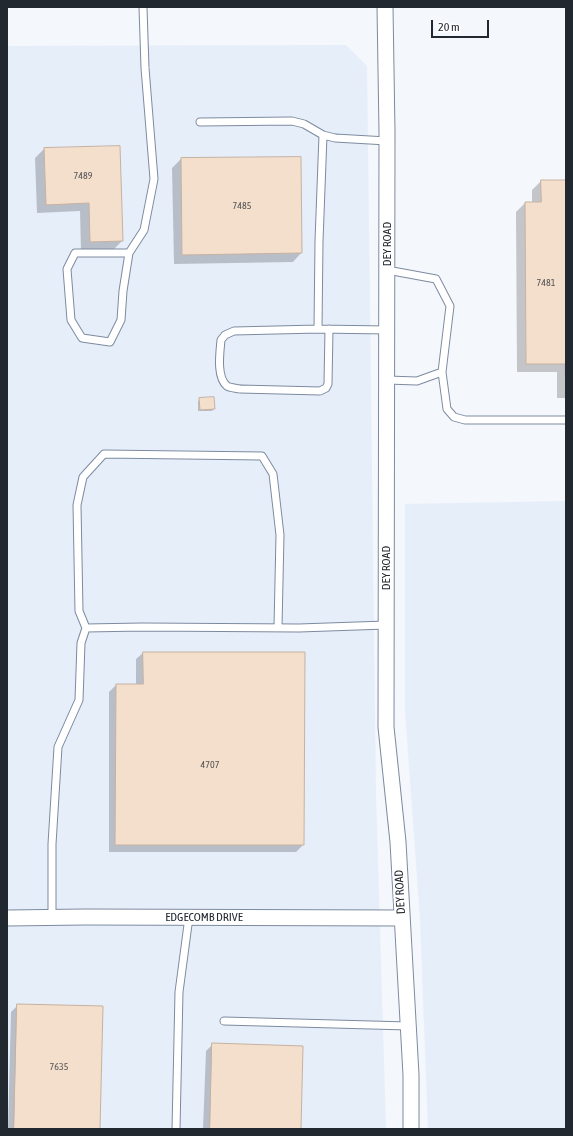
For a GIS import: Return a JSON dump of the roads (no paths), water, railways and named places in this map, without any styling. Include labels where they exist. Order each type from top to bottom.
[{"type":"street","name":"DEY ROAD","points":[[385,7],[387,142],[386,727],[398,842],[411,1075],[411,1129]]},
{"type":"street","name":"EDGECOMB DRIVE","points":[[7,918],[402,918]]},
{"type":"lane","points":[[129,253],[75,253],[67,269],[71,320],[82,338],[110,342],[122,320],[123,291],[129,253],[144,230],[154,179],[145,68],[143,7]]},
{"type":"lane","points":[[200,122],[292,121],[304,124],[323,135],[335,138],[387,142]]},
{"type":"lane","points":[[318,329],[319,241],[323,135]]},
{"type":"lane","points":[[387,270],[436,279],[450,306],[442,372],[447,409],[454,418],[465,420],[566,420]]},
{"type":"lane","points":[[329,329],[328,384],[326,388],[320,390],[240,389],[228,387],[222,380],[219,366],[221,340],[226,335],[234,331],[318,329],[329,329],[387,330]]},
{"type":"lane","points":[[387,380],[417,381],[442,372]]},
{"type":"lane","points":[[52,917],[52,844],[58,747],[79,700],[81,644],[86,628],[79,611],[77,505],[83,477],[104,454],[262,456],[273,474],[280,535],[278,628]]},
{"type":"lane","points":[[86,628],[278,628],[386,625]]},
{"type":"lane","points":[[176,1129],[179,992],[189,917]]},
{"type":"lane","points":[[224,1021],[408,1026]]}]
